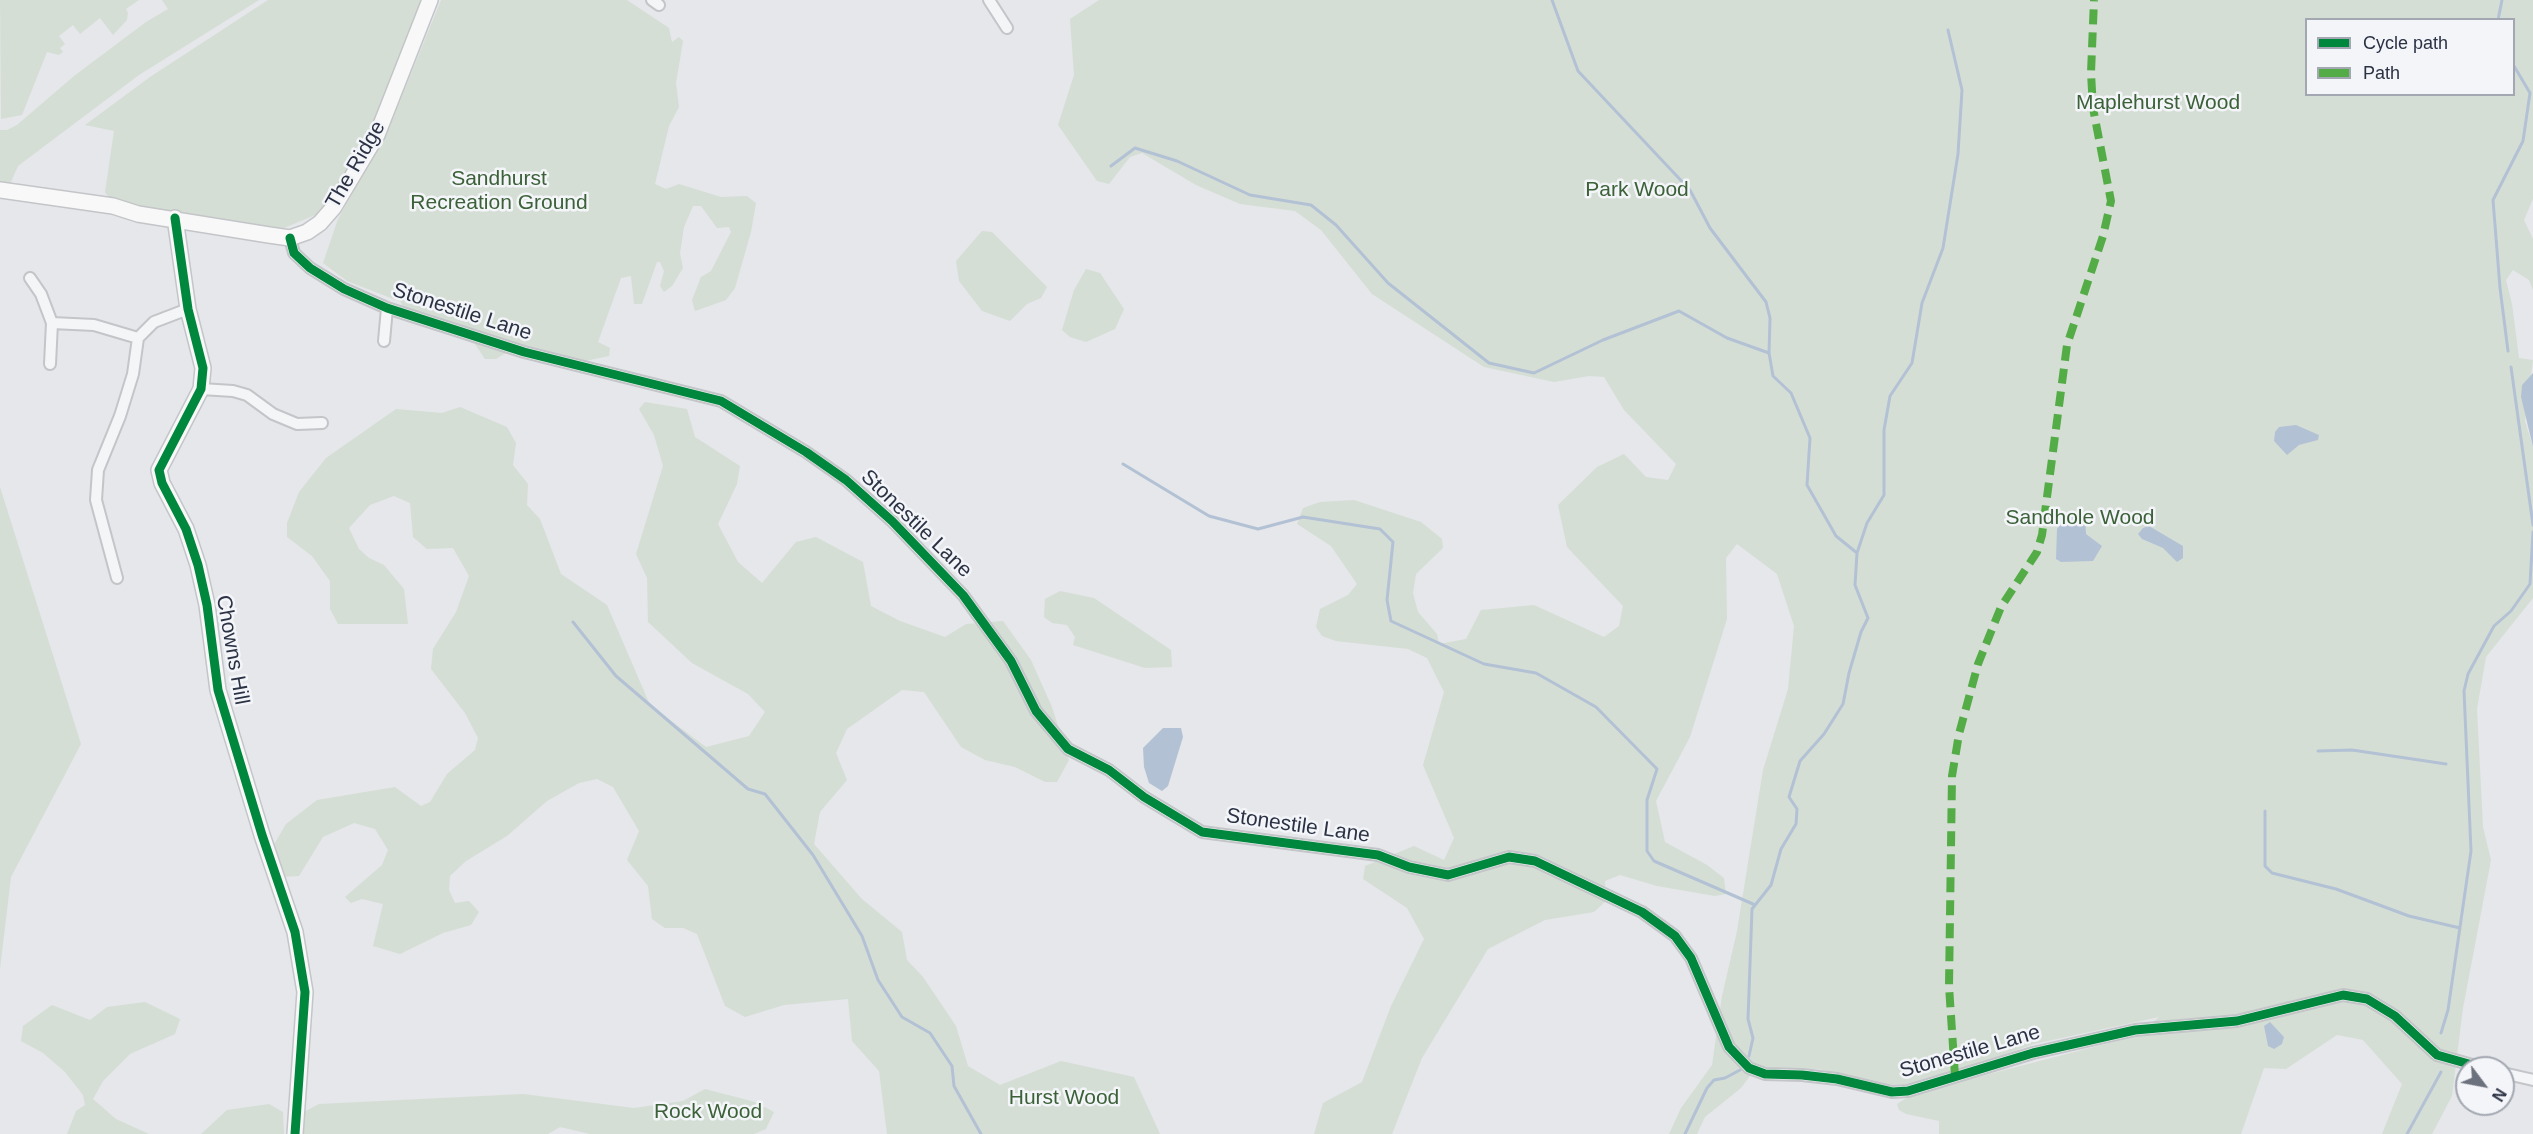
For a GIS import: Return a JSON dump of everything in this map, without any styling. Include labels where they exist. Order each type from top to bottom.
[{"type":"street","name":"The Ridge","points":[[290,238],[307,232],[320,223],[353,177],[381,124],[430,0]]},
{"type":"street","points":[[989,0],[1007,28]]},
{"type":"street","points":[[0,190],[290,238]]},
{"type":"street","name":"Chowns Hill","points":[[175,218],[188,309],[203,368],[201,388],[159,470],[162,483],[186,529],[198,565],[207,604],[218,690],[262,835],[296,932],[305,992],[295,1134]]},
{"type":"street","name":"Stonestile Lane","points":[[290,238],[294,253],[310,268],[344,289],[387,308],[524,352],[711,398],[738,410],[806,452],[846,480],[892,521],[963,595],[1011,661],[1036,711],[1068,748],[1109,770],[1144,797],[1202,832],[1378,855],[1409,867],[1448,875],[1509,857],[1535,861],[1626,903],[1675,936],[1691,958],[1729,1047],[1749,1068],[1765,1074],[1838,1079],[1892,1092],[1908,1091],[2033,1053],[2135,1030],[2237,1021],[2343,995],[2367,999],[2395,1016],[2438,1054],[2455,1059]]},
{"type":"street","points":[[30,278],[41,294],[52,323],[50,364]]},
{"type":"street","points":[[384,341],[387,308]]},
{"type":"street","points":[[117,578],[96,500],[98,470],[130,384],[138,338],[154,322],[188,309]]},
{"type":"street","points":[[52,323],[94,326],[138,338]]},
{"type":"street","points":[[201,388],[232,391],[247,396],[273,414],[297,424],[322,423]]},
{"type":"street","points":[[2515,1076],[2533,1080]]},
{"type":"green space","points":[[0,0],[139,0],[126,9],[127,20],[113,35],[100,18],[80,34],[73,25],[59,36],[65,44],[60,48],[63,52],[59,55],[47,52],[22,115],[1,119]]},
{"type":"green space","points":[[162,0],[259,0],[139,75],[18,166],[10,184],[5,187],[0,185],[0,130],[7,130],[17,125],[74,76],[146,22],[168,9]]},
{"type":"green space","points":[[268,0],[425,0],[385,109],[341,190],[320,213],[284,228],[216,220],[111,201],[105,192],[114,131],[85,125],[150,77]]},
{"type":"green space","name":"Sandhurst Recreation Ground","points":[[441,0],[627,0],[669,28],[672,42],[679,37],[683,41],[676,83],[679,107],[669,126],[655,184],[666,189],[679,184],[721,197],[747,196],[756,203],[751,232],[735,288],[726,300],[695,311],[692,300],[701,277],[711,271],[731,232],[729,227],[717,228],[701,206],[693,206],[684,227],[680,253],[683,268],[672,286],[664,292],[660,286],[664,271],[660,262],[657,262],[642,304],[634,304],[631,276],[621,278],[598,342],[610,348],[609,356],[557,367],[531,355],[509,351],[496,359],[485,359],[475,344],[404,315],[401,302],[347,281],[323,263],[338,219],[388,130]]},
{"type":"green space","points":[[1099,0],[2533,0],[2533,199],[2524,220],[2533,239],[2533,290],[2529,280],[2513,270],[2506,280],[2512,304],[2519,358],[2533,360],[2525,421],[2533,447],[2533,598],[2486,657],[2477,709],[2483,827],[2491,860],[2463,1008],[2457,1056],[2455,1056],[2452,1096],[2432,1134],[2382,1134],[2402,1084],[2363,1040],[2337,1035],[2286,1069],[2264,1068],[2241,1134],[1939,1134],[1939,1121],[1906,1114],[1899,1110],[1897,1104],[1908,1097],[1932,1090],[1932,1077],[1909,1084],[1887,1085],[1819,1069],[1774,1071],[1758,1065],[1741,1088],[1705,1117],[1697,1134],[1669,1134],[1681,1108],[1712,1065],[1722,996],[1737,931],[1763,770],[1788,689],[1794,626],[1777,574],[1737,544],[1726,558],[1727,619],[1690,737],[1656,801],[1665,842],[1707,865],[1724,878],[1726,894],[1715,896],[1657,886],[1620,875],[1605,881],[1606,901],[1594,912],[1545,920],[1488,949],[1422,1058],[1392,1134],[1314,1134],[1323,1103],[1362,1082],[1391,1006],[1424,939],[1407,908],[1363,879],[1365,866],[1414,846],[1444,860],[1454,838],[1423,765],[1444,692],[1427,658],[1408,649],[1336,641],[1322,636],[1316,627],[1320,609],[1348,595],[1357,584],[1331,546],[1297,524],[1303,508],[1320,502],[1354,500],[1421,522],[1442,539],[1443,548],[1416,574],[1413,593],[1418,612],[1437,634],[1439,644],[1466,639],[1481,610],[1534,605],[1604,637],[1619,626],[1623,606],[1567,547],[1558,505],[1597,467],[1624,454],[1646,477],[1668,480],[1676,464],[1624,410],[1604,377],[1589,376],[1554,382],[1484,367],[1372,294],[1321,230],[1295,211],[1240,204],[1196,185],[1142,153],[1130,157],[1109,184],[1097,181],[1058,125],[1074,75],[1070,19]],"holes":[[[2159,1017],[2136,1036],[1974,1078],[1967,1068],[2034,1044]]]},
{"type":"green space","points":[[982,231],[992,232],[1047,287],[1041,298],[1027,304],[1010,321],[982,311],[959,281],[956,261]]},
{"type":"green space","points":[[1086,269],[1100,273],[1124,309],[1115,329],[1086,342],[1070,337],[1062,330],[1074,290]]},
{"type":"green space","name":"Hurst Wood","points":[[645,402],[687,409],[695,437],[740,466],[737,484],[718,524],[738,562],[762,583],[796,542],[816,537],[863,562],[871,606],[900,621],[945,637],[966,624],[1003,621],[1031,660],[1052,707],[1069,760],[1057,782],[1045,782],[1015,767],[985,760],[961,747],[924,692],[902,690],[847,729],[836,753],[847,780],[820,812],[814,844],[862,899],[902,932],[907,960],[923,977],[956,1026],[968,1066],[1000,1085],[1061,1061],[1134,1077],[1160,1134],[887,1134],[879,1071],[852,1041],[848,999],[784,1005],[745,1017],[725,1006],[697,934],[683,928],[665,928],[652,919],[648,886],[627,860],[639,831],[613,787],[597,779],[579,783],[547,801],[507,836],[466,861],[450,876],[449,890],[455,903],[469,901],[479,912],[471,925],[443,933],[400,954],[373,946],[383,904],[362,899],[351,903],[345,897],[382,865],[388,850],[375,829],[354,823],[323,837],[299,876],[280,877],[273,846],[286,824],[317,800],[395,787],[421,806],[430,802],[447,774],[475,750],[478,738],[465,713],[431,669],[433,649],[456,612],[469,576],[453,548],[427,549],[413,537],[410,503],[394,496],[370,505],[349,528],[359,549],[369,558],[384,565],[404,589],[408,624],[338,624],[330,609],[330,581],[312,556],[287,537],[287,523],[299,492],[326,458],[396,409],[442,413],[460,407],[507,427],[516,443],[513,465],[528,484],[527,505],[540,519],[561,574],[607,605],[650,705],[706,747],[749,736],[765,712],[748,694],[692,663],[648,622],[647,578],[636,554],[663,466],[654,435],[639,409]]},
{"type":"green space","points":[[0,487],[81,744],[11,877],[0,969]]},
{"type":"green space","points":[[1060,591],[1094,598],[1171,650],[1172,667],[1145,668],[1073,645],[1075,637],[1067,625],[1052,623],[1044,617],[1045,599]]},
{"type":"green space","points":[[145,1002],[180,1019],[175,1034],[130,1054],[103,1081],[93,1099],[116,1119],[149,1134],[67,1134],[76,1111],[85,1105],[83,1095],[65,1072],[43,1053],[21,1041],[23,1026],[52,1005],[90,1020],[107,1007]]},
{"type":"green space","name":"Rock Wood","points":[[705,1089],[755,1102],[774,1112],[766,1129],[754,1134],[590,1134],[560,1127],[548,1134],[300,1134],[300,1114],[319,1104],[523,1094],[634,1108],[683,1101]]},
{"type":"green space","points":[[269,1104],[283,1112],[284,1134],[201,1134],[227,1110]]},
{"type":"water","points":[[2533,373],[2533,447],[2521,397],[2522,385]]},
{"type":"water","points":[[2296,425],[2319,435],[2318,440],[2299,445],[2287,455],[2274,441],[2275,432],[2279,427]]},
{"type":"water","points":[[2077,513],[2085,518],[2086,534],[2102,546],[2093,561],[2061,562],[2056,559],[2057,529],[2064,519]]},
{"type":"water","points":[[2149,526],[2183,546],[2183,558],[2177,562],[2163,548],[2142,539],[2138,534],[2143,528]]},
{"type":"water","points":[[1163,728],[1181,728],[1183,737],[1168,786],[1162,791],[1149,783],[1144,767],[1143,748]]},
{"type":"water","points":[[2270,1022],[2284,1037],[2282,1044],[2274,1049],[2268,1046],[2264,1026]]},
{"type":"waterway","points":[[1552,0],[1578,71],[1690,190],[1710,228],[1766,302],[1770,318],[1769,353],[1773,376],[1791,393],[1810,438],[1807,485],[1836,536],[1857,553]]},
{"type":"waterway","points":[[2498,18],[2502,0]]},
{"type":"waterway","points":[[1749,1056],[1753,1038],[1748,1019],[1752,909],[1771,885],[1781,849],[1796,824],[1797,809],[1789,797],[1800,761],[1824,734],[1843,704],[1849,673],[1861,632],[1868,618],[1855,585],[1857,553],[1867,523],[1884,495],[1884,430],[1890,396],[1912,363],[1922,303],[1943,248],[1958,154],[1962,90],[1948,30]]},
{"type":"waterway","points":[[2508,351],[2493,200],[2523,141],[2530,93],[2515,68]]},
{"type":"waterway","points":[[1111,166],[1135,148],[1177,161],[1250,195],[1311,205],[1336,225],[1388,283],[1489,363],[1534,373],[1603,340],[1679,311],[1727,338],[1769,353]]},
{"type":"waterway","points":[[2511,367],[2533,525]]},
{"type":"waterway","points":[[1123,464],[1209,516],[1258,529],[1303,517],[1380,529],[1393,542],[1387,600],[1391,621],[1484,664],[1536,673],[1596,707],[1657,769],[1647,800],[1647,851],[1654,861],[1753,904]]},
{"type":"waterway","points":[[2441,1033],[2448,1010],[2471,851],[2464,691],[2468,674],[2494,626],[2511,611],[2530,584],[2533,532]]},
{"type":"waterway","points":[[573,622],[616,676],[748,789],[765,794],[813,855],[862,936],[878,980],[902,1017],[930,1033],[952,1066],[954,1086],[981,1134]]},
{"type":"waterway","points":[[2318,751],[2352,750],[2446,764]]},
{"type":"waterway","points":[[2265,811],[2265,866],[2272,873],[2336,889],[2409,916],[2460,928]]},
{"type":"waterway","points":[[1685,1134],[1707,1088],[1714,1080],[1725,1078],[1740,1070]]},
{"type":"waterway","points":[[2407,1134],[2441,1072]]},
{"type":"marked path","points":[[1955,1076],[1949,986],[1952,776],[1959,734],[1978,664],[2001,607],[2037,552],[2042,535],[2067,345],[2103,236],[2111,201],[2093,108],[2091,73],[2094,0]]},
{"type":"cycle path","points":[[175,218],[188,309],[203,368],[201,389],[159,470],[162,483],[186,529],[198,565],[207,605],[218,690],[262,835],[295,932],[305,992],[295,1134]]},
{"type":"cycle path","points":[[290,238],[294,253],[310,268],[344,289],[387,308],[524,352],[721,401],[806,452],[846,480],[892,521],[963,595],[1011,661],[1036,711],[1068,749],[1109,770],[1144,797],[1202,832],[1378,855],[1409,867],[1448,875],[1509,857],[1535,861],[1642,912],[1675,936],[1691,958],[1729,1047],[1749,1068],[1765,1074],[1837,1079],[1892,1092],[1908,1091],[2033,1053],[2135,1030],[2237,1021],[2343,995],[2367,999],[2395,1016],[2437,1055],[2455,1060]]},
{"type":"park label","name":"Maplehurst Wood","points":[[2158,103]]},
{"type":"park label","name":"Park Wood","points":[[1637,190]]},
{"type":"park label","name":"Sandhole Wood","points":[[2080,518]]}]
